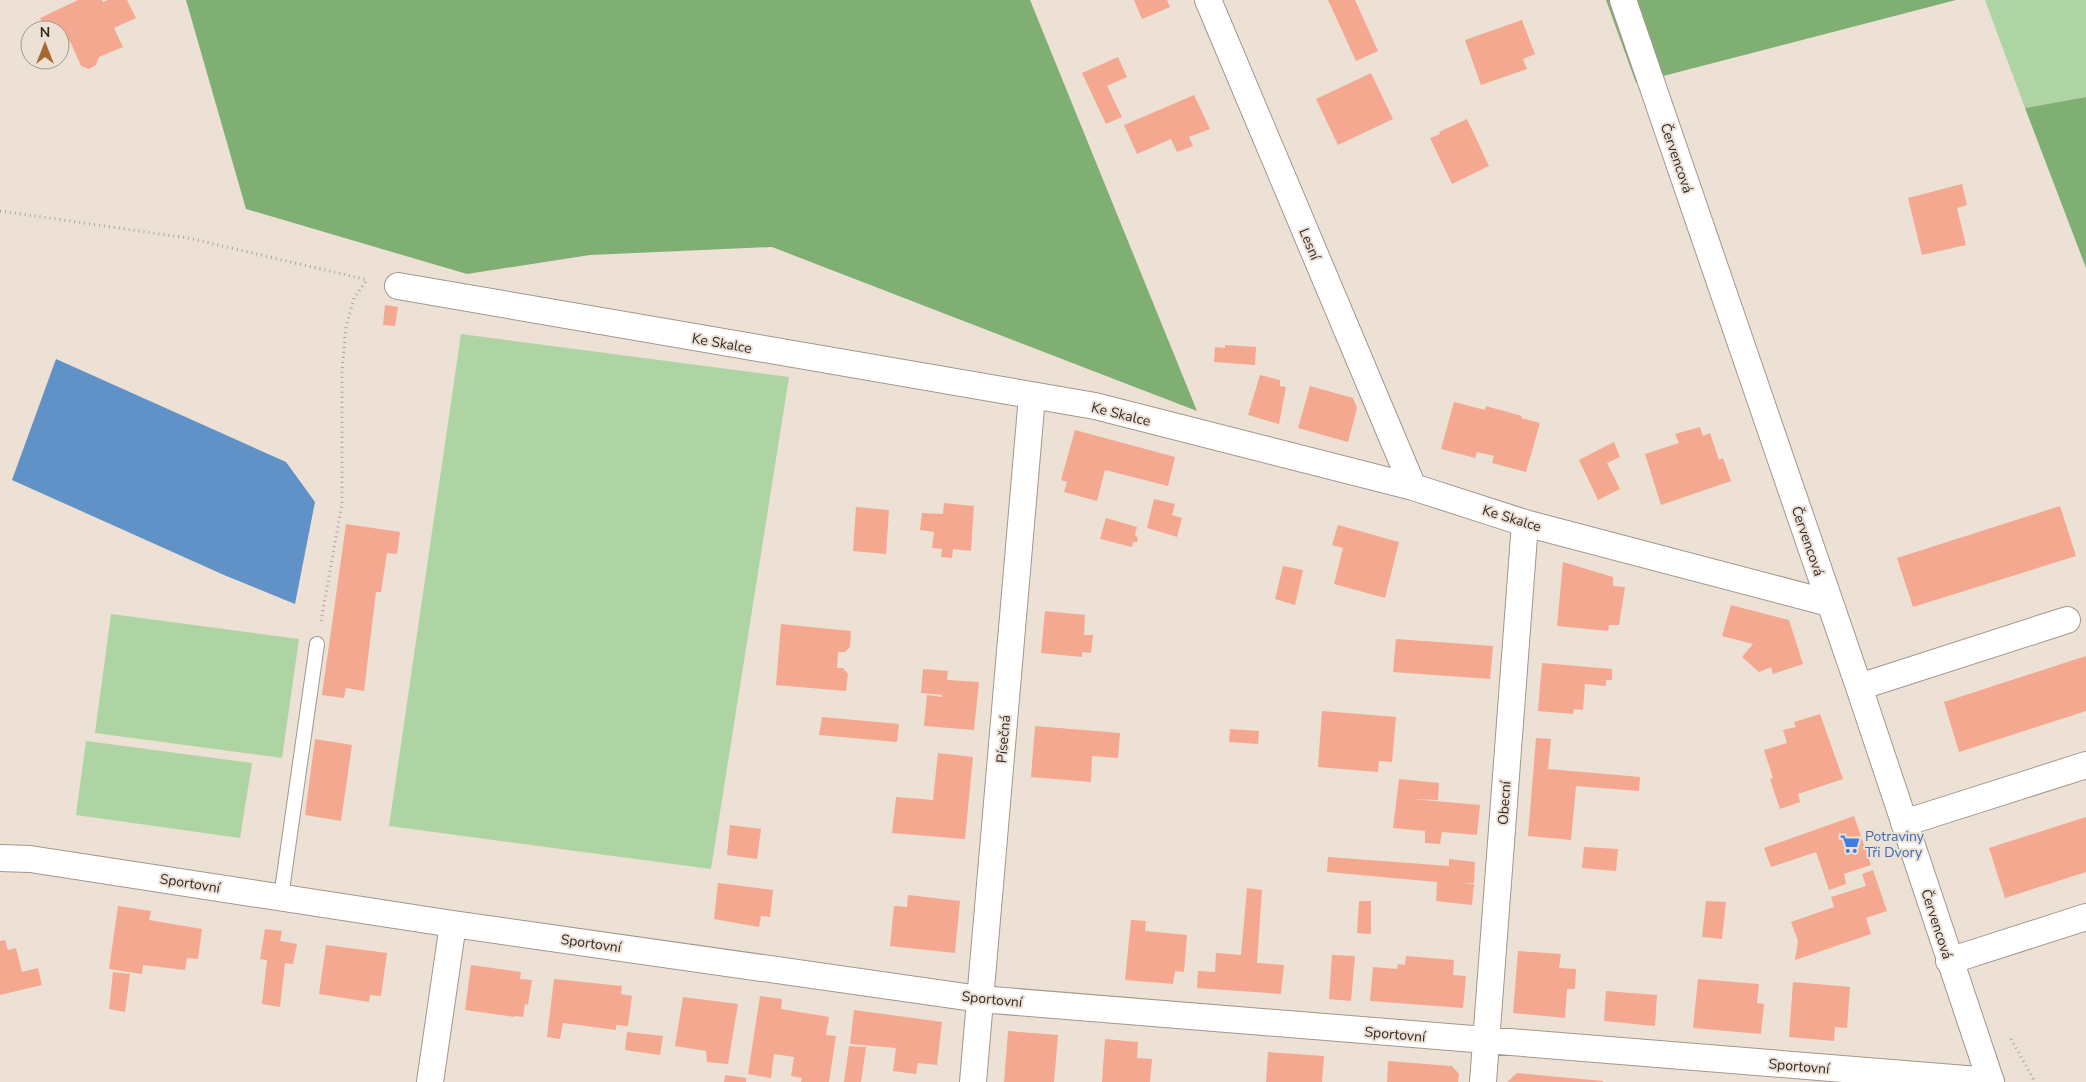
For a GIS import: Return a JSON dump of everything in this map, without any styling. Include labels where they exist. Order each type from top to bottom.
[{"type":"street","name":"Lesní","points":[[1208,0],[1413,487]]},
{"type":"street","name":"Červencová","points":[[1623,0],[1859,687],[1949,962],[1991,1082]]},
{"type":"street","name":"Ke Skalce","points":[[398,286],[1095,406],[1413,487],[1525,523],[1829,603]]},
{"type":"street","name":"Písečná","points":[[973,1082],[1032,396]]},
{"type":"street","name":"Obecní","points":[[1483,1082],[1525,523]]},
{"type":"street","points":[[1859,687],[2067,620]]},
{"type":"street","points":[[1904,823],[2086,765]]},
{"type":"street","name":"Sportovní","points":[[0,858],[30,859],[453,924],[980,999],[1991,1082]]},
{"type":"street","points":[[1949,962],[2086,917]]},
{"type":"street","points":[[430,1082],[453,924]]},
{"type":"lane","points":[[281,897],[317,644]]},
{"type":"path","points":[[0,211],[188,238],[398,286]]},
{"type":"path","points":[[317,644],[342,504],[342,370],[346,327],[354,298],[368,280]]},
{"type":"green space","points":[[186,0],[1030,0],[1197,411],[772,247],[590,255],[467,274],[246,209]]},
{"type":"green space","points":[[1606,0],[1956,0],[1636,83]]},
{"type":"green space","points":[[1985,0],[2086,0],[2086,97],[2025,108]]},
{"type":"green space","points":[[2086,97],[2086,268],[2025,108]]},
{"type":"green space","points":[[461,334],[789,377],[711,869],[389,826]]},
{"type":"green space","points":[[111,614],[299,639],[282,758],[95,733]]},
{"type":"green space","points":[[86,741],[252,763],[240,838],[76,815]]},
{"type":"water","points":[[56,359],[286,462],[315,502],[295,604],[224,575],[12,480]]},
{"type":"building","points":[[78,0],[102,0],[103,2],[108,0],[127,0],[136,18],[114,28],[123,47],[99,57],[96,65],[89,69],[81,66],[70,41],[70,20],[41,20],[40,18]]},
{"type":"building","points":[[1134,0],[1167,0],[1170,7],[1142,19]]},
{"type":"building","points":[[1328,0],[1355,0],[1378,51],[1356,61]]},
{"type":"building","points":[[1522,20],[1535,54],[1523,59],[1527,69],[1481,85],[1465,40]]},
{"type":"building","points":[[1118,57],[1127,77],[1107,86],[1122,117],[1106,124],[1082,73]]},
{"type":"building","points":[[1371,73],[1393,119],[1338,145],[1316,99]]},
{"type":"building","points":[[1194,95],[1210,129],[1189,137],[1193,146],[1177,152],[1171,139],[1137,154],[1124,125]]},
{"type":"building","points":[[1467,119],[1489,166],[1452,184],[1430,138]]},
{"type":"building","points":[[1962,184],[1967,205],[1957,208],[1966,245],[1922,255],[1908,198]]},
{"type":"building","points":[[385,305],[398,307],[395,326],[383,325]]},
{"type":"building","points":[[1225,345],[1256,347],[1255,365],[1214,362],[1215,347],[1225,348]]},
{"type":"building","points":[[1260,375],[1280,380],[1280,386],[1286,387],[1279,424],[1248,415]]},
{"type":"building","points":[[1310,386],[1353,398],[1357,408],[1348,442],[1298,428]]},
{"type":"building","points":[[1454,402],[1485,410],[1486,406],[1540,423],[1526,472],[1492,463],[1494,456],[1477,452],[1475,458],[1441,449]]},
{"type":"building","points":[[1700,427],[1703,436],[1710,433],[1719,460],[1723,458],[1731,481],[1661,505],[1645,454],[1679,443],[1675,434]]},
{"type":"building","points":[[1075,430],[1175,457],[1168,486],[1105,470],[1097,501],[1064,492],[1067,482],[1061,480]]},
{"type":"building","points":[[1614,442],[1620,457],[1607,463],[1620,489],[1598,500],[1579,460]]},
{"type":"building","points":[[1154,499],[1175,504],[1172,515],[1182,518],[1177,537],[1147,528]]},
{"type":"building","points":[[944,503],[974,506],[971,551],[953,549],[952,558],[941,557],[942,549],[932,548],[934,532],[920,530],[922,513],[943,514]]},
{"type":"building","points":[[2060,506],[2076,556],[1913,607],[1897,558]]},
{"type":"building","points":[[856,507],[889,510],[886,554],[853,551]]},
{"type":"building","points":[[1106,518],[1137,527],[1135,535],[1138,538],[1137,542],[1133,542],[1132,547],[1100,539]]},
{"type":"building","points":[[346,524],[400,532],[397,554],[387,553],[381,592],[376,592],[364,691],[346,688],[344,698],[322,695]]},
{"type":"building","points":[[1338,525],[1399,542],[1385,598],[1334,584],[1343,548],[1332,545]]},
{"type":"building","points":[[1563,562],[1613,577],[1613,586],[1625,587],[1619,625],[1609,625],[1608,631],[1557,626]]},
{"type":"building","points":[[1283,566],[1303,570],[1295,605],[1275,599]]},
{"type":"building","points":[[1731,605],[1789,620],[1803,664],[1773,674],[1771,667],[1759,672],[1742,657],[1753,644],[1722,636]]},
{"type":"building","points":[[1045,611],[1085,615],[1084,635],[1093,635],[1091,653],[1082,652],[1082,657],[1041,653]]},
{"type":"building","points":[[781,624],[851,631],[850,647],[845,652],[838,652],[837,668],[843,668],[848,674],[846,691],[776,685]]},
{"type":"building","points":[[1396,639],[1493,646],[1490,679],[1393,672]]},
{"type":"building","points":[[2086,656],[2086,711],[1959,752],[1944,702]]},
{"type":"building","points":[[1542,663],[1612,669],[1612,680],[1606,680],[1606,686],[1585,684],[1583,710],[1574,709],[1573,714],[1538,711]]},
{"type":"building","points":[[923,669],[948,671],[947,680],[979,682],[974,730],[924,726],[927,695],[942,697],[942,695],[921,693]]},
{"type":"building","points":[[1322,711],[1396,717],[1392,762],[1379,761],[1378,772],[1318,767]]},
{"type":"building","points":[[1820,714],[1843,779],[1798,794],[1800,802],[1780,809],[1770,779],[1773,778],[1764,750],[1787,743],[1783,730],[1796,727],[1794,722]]},
{"type":"building","points":[[822,717],[899,724],[897,742],[819,735]]},
{"type":"building","points":[[1035,726],[1120,733],[1118,758],[1092,756],[1091,782],[1031,777]]},
{"type":"building","points":[[1230,729],[1259,731],[1258,744],[1229,742]]},
{"type":"building","points":[[1536,738],[1551,739],[1548,769],[1640,777],[1639,791],[1576,786],[1571,840],[1528,836]]},
{"type":"building","points":[[315,739],[352,745],[341,821],[305,815]]},
{"type":"building","points":[[938,753],[973,757],[965,839],[892,833],[896,797],[933,800]]},
{"type":"building","points":[[1399,779],[1439,783],[1438,800],[1412,799],[1480,805],[1477,835],[1442,832],[1440,844],[1425,843],[1425,831],[1393,828]]},
{"type":"building","points":[[1854,816],[1871,865],[1844,874],[1846,884],[1829,890],[1816,852],[1771,867],[1764,848]]},
{"type":"building","points":[[2086,817],[2086,872],[2005,898],[1989,848]]},
{"type":"building","points":[[730,825],[761,829],[757,859],[727,855]]},
{"type":"building","points":[[1584,847],[1618,849],[1616,871],[1582,868]]},
{"type":"building","points":[[1328,857],[1449,866],[1449,859],[1475,862],[1474,883],[1460,883],[1474,884],[1472,905],[1436,901],[1437,882],[1327,872]]},
{"type":"building","points":[[1873,870],[1887,911],[1866,918],[1871,934],[1795,960],[1798,941],[1791,922],[1834,907],[1831,897],[1866,886],[1862,874]]},
{"type":"building","points":[[718,883],[773,890],[770,917],[761,916],[759,927],[714,919]]},
{"type":"building","points":[[1247,888],[1262,890],[1257,963],[1284,965],[1281,994],[1197,988],[1198,971],[1215,972],[1216,953],[1241,955]]},
{"type":"building","points":[[908,895],[960,901],[955,953],[890,946],[894,906],[907,907]]},
{"type":"building","points":[[1359,901],[1371,901],[1371,934],[1357,933]]},
{"type":"building","points":[[1706,901],[1726,902],[1722,939],[1702,937]]},
{"type":"building","points":[[118,906],[151,911],[149,920],[202,929],[198,959],[187,958],[185,970],[143,965],[142,974],[109,969]]},
{"type":"building","points":[[1131,920],[1146,921],[1145,931],[1187,935],[1184,972],[1175,971],[1173,984],[1125,980]]},
{"type":"building","points":[[265,929],[282,931],[280,941],[297,944],[293,964],[285,963],[280,1007],[262,1004],[267,960],[260,959]]},
{"type":"building","points":[[5,940],[8,950],[16,948],[22,972],[38,968],[42,985],[0,995],[0,941]]},
{"type":"building","points":[[326,945],[387,953],[381,996],[370,995],[369,1002],[319,994]]},
{"type":"building","points":[[1518,951],[1561,954],[1559,968],[1576,969],[1575,989],[1567,989],[1565,1018],[1513,1013]]},
{"type":"building","points":[[1332,955],[1355,956],[1351,1001],[1329,999]]},
{"type":"building","points":[[1406,956],[1454,960],[1453,975],[1466,976],[1463,1008],[1370,1001],[1373,967],[1397,969],[1398,964],[1405,965]]},
{"type":"building","points":[[471,965],[521,972],[520,979],[532,980],[528,1005],[525,1004],[523,1017],[465,1010]]},
{"type":"building","points":[[113,972],[130,974],[125,1012],[109,1009]]},
{"type":"building","points":[[554,979],[622,986],[621,994],[632,996],[628,1026],[616,1025],[616,1030],[563,1023],[560,1039],[547,1037]]},
{"type":"building","points":[[1698,979],[1759,984],[1757,1003],[1764,1004],[1761,1034],[1693,1028]]},
{"type":"building","points":[[1793,982],[1850,987],[1847,1028],[1835,1027],[1834,1041],[1789,1037]]},
{"type":"building","points":[[1606,991],[1657,995],[1655,1026],[1604,1021]]},
{"type":"building","points":[[760,996],[782,999],[781,1009],[829,1017],[826,1035],[836,1036],[829,1082],[801,1082],[802,1078],[791,1076],[794,1057],[774,1054],[771,1078],[748,1074]]},
{"type":"building","points":[[683,997],[738,1004],[728,1064],[707,1062],[706,1051],[675,1046]]},
{"type":"building","points":[[854,1010],[942,1022],[937,1065],[918,1063],[916,1074],[893,1071],[896,1048],[850,1044]]},
{"type":"building","points":[[1008,1031],[1058,1035],[1054,1082],[1004,1082]]},
{"type":"building","points":[[627,1032],[663,1036],[660,1055],[625,1050]]},
{"type":"building","points":[[1105,1039],[1138,1042],[1137,1058],[1152,1059],[1150,1082],[1102,1082]]},
{"type":"building","points":[[849,1046],[866,1047],[861,1082],[844,1082]]},
{"type":"building","points":[[1268,1052],[1324,1056],[1322,1082],[1266,1082]]},
{"type":"building","points":[[1388,1061],[1452,1066],[1459,1074],[1458,1082],[1387,1082]]},
{"type":"building","points":[[1517,1073],[1603,1081],[1603,1082],[1507,1082]]},
{"type":"building","points":[[725,1075],[746,1078],[746,1082],[724,1082]]},
{"type":"place","name":"Potraviny Tři Dvory","points":[[1850,844]]}]
